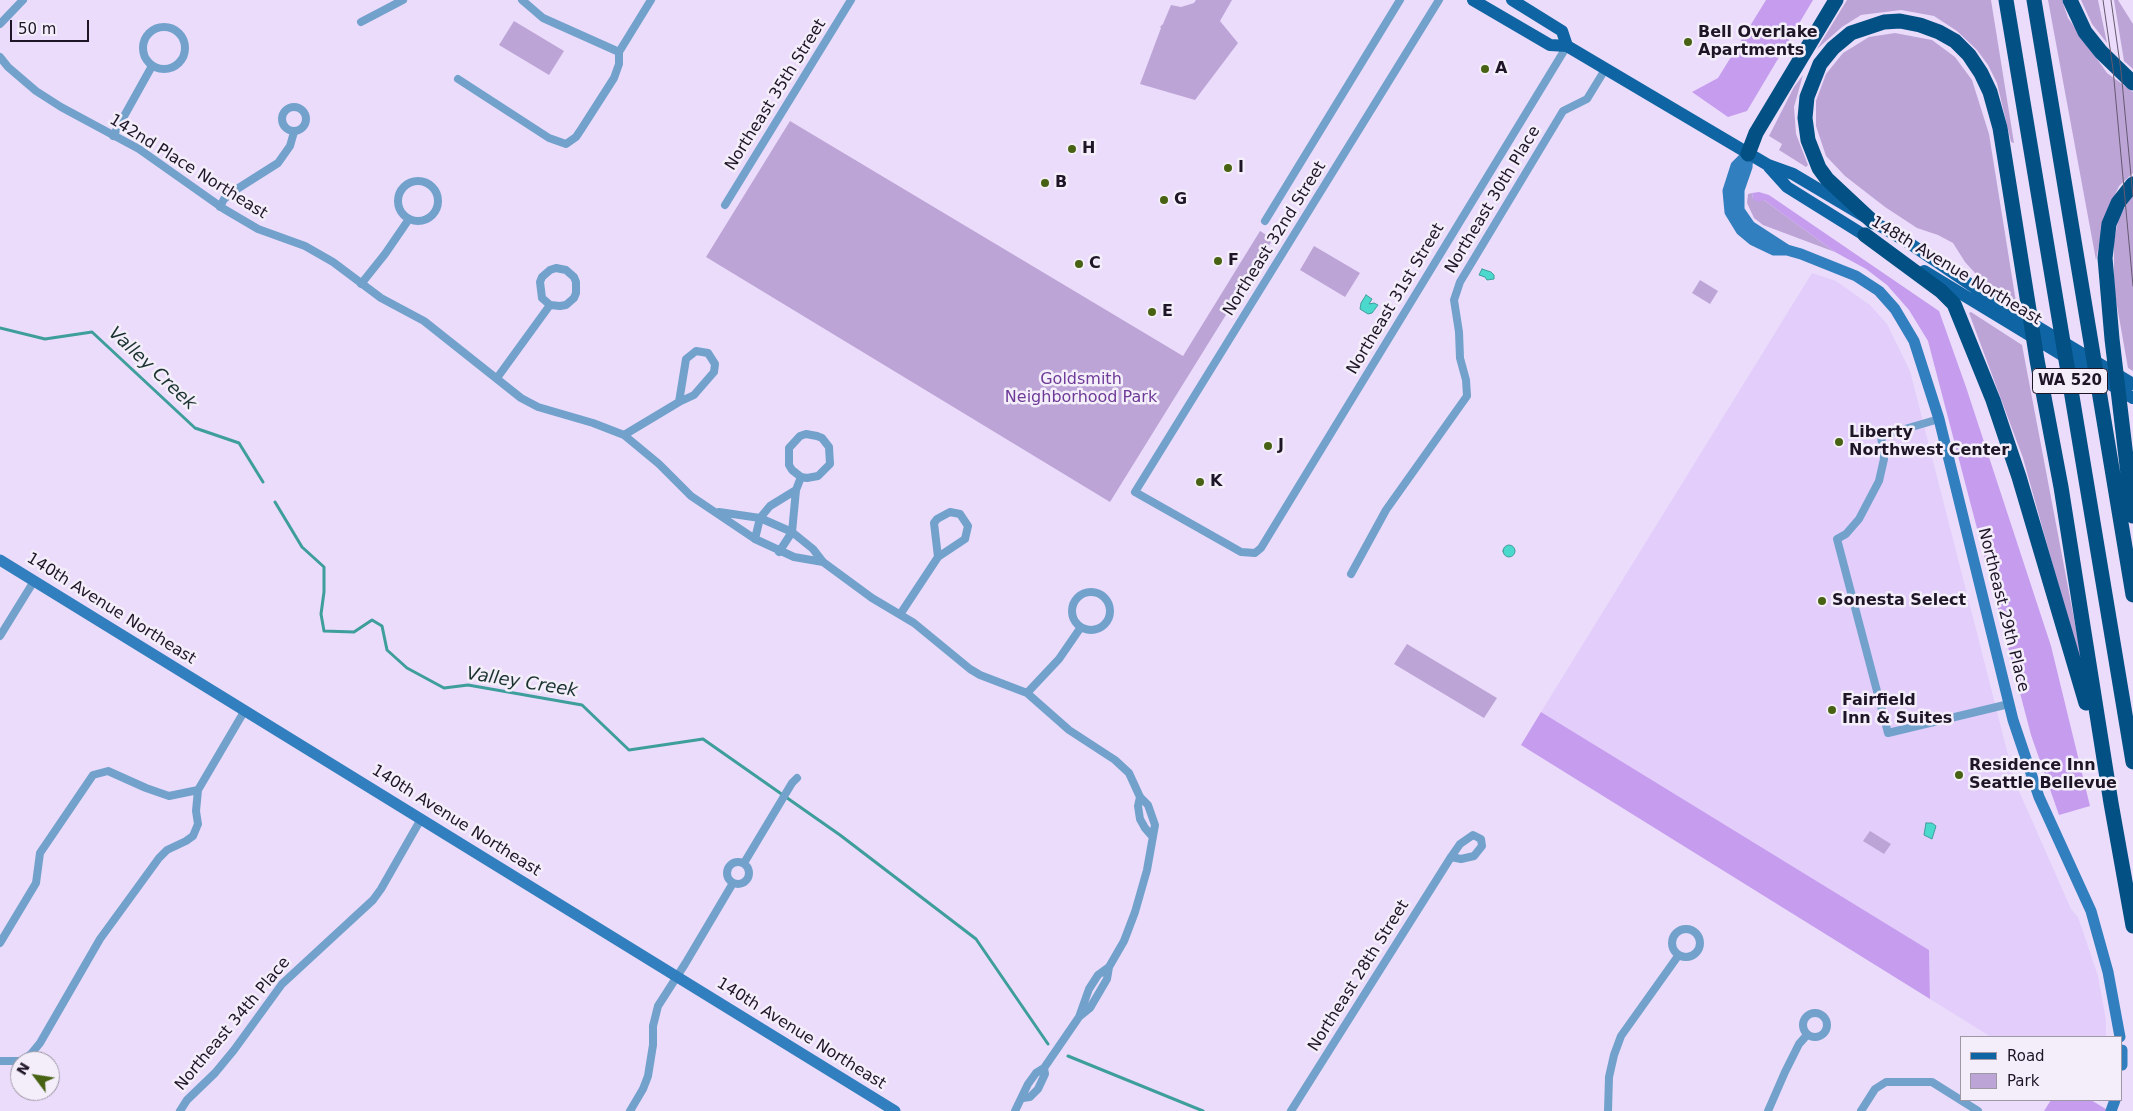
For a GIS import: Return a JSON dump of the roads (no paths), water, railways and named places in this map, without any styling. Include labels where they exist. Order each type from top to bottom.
[{"type":"highway","points":[[1748,154],[1756,133],[1836,0]]},
{"type":"highway","name":"WA 520","points":[[2006,0],[2133,762]]},
{"type":"highway","name":"WA 520","points":[[2034,0],[2133,595]]},
{"type":"highway","points":[[2070,0],[2085,32],[2124,76],[2133,83]]},
{"type":"highway","points":[[1873,222],[1819,168],[1808,140],[1805,118],[1807,97],[1820,64],[1851,33],[1884,22],[1920,25],[1939,32],[1955,41],[1969,55],[1981,73],[1990,92],[2000,128],[2133,926]]},
{"type":"highway","points":[[2133,184],[2118,203],[2109,224],[2105,258],[2112,339],[2133,516]]},
{"type":"highway","points":[[1865,235],[1950,300],[1970,341],[1993,400],[2032,515],[2087,706],[2111,803]]},
{"type":"main road","name":"148th Avenue Northeast","points":[[1473,0],[1550,46],[1567,46],[1748,154],[1768,165],[1793,174],[1909,243],[2013,318],[2133,398]]},
{"type":"main road","name":"148th Avenue Northeast","points":[[1512,0],[1562,32],[1567,46]]},
{"type":"main road","name":"148th Avenue Northeast","points":[[1768,165],[1787,187],[1865,235],[2133,384]]},
{"type":"street","points":[[0,24],[23,0]]},
{"type":"street","points":[[361,22],[403,0]]},
{"type":"street","points":[[522,0],[542,18],[619,52]]},
{"type":"street","points":[[458,78],[549,138],[566,144],[576,137],[614,78],[620,64],[619,52],[651,0]]},
{"type":"street","name":"Northeast 35th Street","points":[[725,205],[851,0]]},
{"type":"street","name":"Northeast 32nd Street","points":[[1265,221],[1400,0]]},
{"type":"street","name":"Northeast 32nd Street","points":[[1241,552],[1136,492],[1439,0]]},
{"type":"street","points":[[159,28],[175,30],[181,36],[184,44],[184,52],[181,59],[176,65],[168,68],[152,66],[143,52],[143,44],[146,37],[152,31],[159,28]]},
{"type":"street","name":"Northeast 31st Street","points":[[1241,552],[1255,553],[1261,548],[1567,46]]},
{"type":"street","name":"142nd Place Northeast","points":[[0,57],[8,67],[36,91],[139,150],[222,208],[258,229],[318,252],[381,298],[424,321],[522,398],[538,407],[593,423],[624,435],[659,464],[691,496],[755,539],[779,552],[794,557],[823,562]]},
{"type":"street","points":[[113,136],[152,66]]},
{"type":"street","name":"Northeast 30th Place","points":[[1351,574],[1386,510],[1467,396],[1466,380],[1460,358],[1460,332],[1454,300],[1460,282],[1562,111],[1587,99],[1606,68]]},
{"type":"street","points":[[222,208],[228,203],[230,195],[278,163],[290,146],[294,132]]},
{"type":"street","name":"Northeast 29th Place","points":[[1748,154],[1736,166],[1728,191],[1730,212],[1741,230],[1753,240],[1774,250],[1787,250],[1837,267],[1878,290],[1895,308],[1914,341],[1939,419],[2009,704],[2039,797],[2091,911],[2108,972],[2120,1036]]},
{"type":"street","points":[[419,181],[426,183],[437,194],[436,210],[424,220],[409,219],[399,208],[400,192],[404,186],[411,182],[419,181]]},
{"type":"street","points":[[360,284],[385,254],[409,219]]},
{"type":"street","points":[[556,268],[566,270],[574,277],[576,293],[574,298],[566,305],[550,305],[542,298],[540,282],[550,270],[556,268]]},
{"type":"street","points":[[497,378],[550,305]]},
{"type":"street","points":[[624,435],[694,395],[714,372],[714,360],[708,353],[696,351],[686,359],[679,402]]},
{"type":"street","points":[[1939,419],[1880,436],[1884,460],[1879,481],[1859,519],[1846,534],[1837,539],[1888,733],[2009,704]]},
{"type":"street","points":[[806,434],[822,438],[829,447],[830,464],[818,476],[813,478],[801,477],[789,465],[787,454],[791,443],[806,434]]},
{"type":"street","points":[[779,552],[792,532],[796,490],[801,477]]},
{"type":"street","points":[[755,539],[760,518],[770,506],[796,490]]},
{"type":"street","name":"142nd Place Northeast","points":[[717,512],[760,518],[792,532],[813,549],[823,562],[872,598],[901,613],[970,669],[980,675],[1027,693],[1069,730],[1116,760],[1128,773],[1140,797]]},
{"type":"street","points":[[901,613],[938,557],[965,539],[967,535],[966,521],[960,514],[945,513],[934,523],[938,557]]},
{"type":"street","name":"140th Avenue Northeast","points":[[0,560],[896,1111]]},
{"type":"street","points":[[0,636],[34,581]]},
{"type":"street","points":[[1092,592],[1106,599],[1110,614],[1105,624],[1091,630],[1081,627],[1073,614],[1077,598],[1092,592]]},
{"type":"street","points":[[1027,693],[1059,659],[1081,627]]},
{"type":"street","points":[[33,1051],[40,1043],[100,939],[159,858],[167,850],[193,836],[198,824],[196,811],[198,790],[245,710]]},
{"type":"street","points":[[0,943],[36,883],[40,854],[93,775],[108,771],[169,796],[198,790]]},
{"type":"street","points":[[744,863],[797,778]]},
{"type":"street","points":[[1140,797],[1138,806],[1140,819],[1144,828],[1152,836]]},
{"type":"street","points":[[1079,1017],[1090,1008],[1098,996],[1107,979],[1109,967],[1124,941],[1136,912],[1147,870],[1155,825],[1148,805],[1140,797]]},
{"type":"street","name":"Northeast 34th Place","points":[[180,1111],[187,1100],[215,1073],[234,1050],[282,984],[373,900],[421,819]]},
{"type":"street","name":"Northeast 28th Street","points":[[1291,1111],[1451,856]]},
{"type":"street","points":[[736,862],[744,863],[750,874],[747,881],[740,885],[733,883],[727,873],[730,866],[736,862]]},
{"type":"street","points":[[630,1111],[648,1076],[655,1014],[733,883]]},
{"type":"street","points":[[1608,1111],[1609,1077],[1621,1036],[1678,956]]},
{"type":"street","points":[[1015,1111],[1023,1098],[1028,1084],[1044,1068],[1079,1017],[1089,989],[1098,975],[1109,967]]},
{"type":"street","points":[[1768,1111],[1799,1044],[1807,1035]]},
{"type":"street","points":[[1861,1111],[1875,1089],[1886,1082],[1932,1082],[1960,1100]]},
{"type":"street","points":[[1962,1101],[1978,1111]]},
{"type":"waterway","name":"Valley Creek","points":[[0,328],[45,339],[92,332],[195,428],[239,443],[263,482]]},
{"type":"waterway","name":"Valley Creek","points":[[275,502],[302,547],[324,567],[324,592],[321,614],[324,631],[354,632],[372,620],[382,626],[387,650],[407,668],[444,688],[468,685],[582,705],[629,750],[703,739],[840,835],[976,939],[1048,1044]]},
{"type":"waterway","points":[[1068,1056],[1203,1111]]},
{"type":"tram line","points":[[2103,0],[2113,69],[2133,286]]},
{"type":"tram line","points":[[2111,0],[2121,71],[2133,197]]},
{"type":"place","name":"Bell Overlake Apartments","points":[[1688,42]]},
{"type":"place","name":"A","points":[[1485,69]]},
{"type":"place","name":"H","points":[[1072,149]]},
{"type":"place","name":"I","points":[[1228,168]]},
{"type":"place","name":"B","points":[[1045,183]]},
{"type":"place","name":"G","points":[[1164,200]]},
{"type":"place","name":"F","points":[[1218,261]]},
{"type":"place","name":"C","points":[[1079,264]]},
{"type":"place","name":"E","points":[[1152,312]]},
{"type":"place","name":"Liberty Northwest Center","points":[[1839,442]]},
{"type":"place","name":"J","points":[[1268,446]]},
{"type":"place","name":"K","points":[[1200,482]]},
{"type":"place","name":"Sonesta Select","points":[[1822,601]]},
{"type":"place","name":"Fairfield Inn & Suites","points":[[1832,710]]},
{"type":"place","name":"Residence Inn Seattle Bellevue","points":[[1959,775]]},
{"type":"park label","name":"Goldsmith Neighborhood Park","points":[[1081,389]]}]
